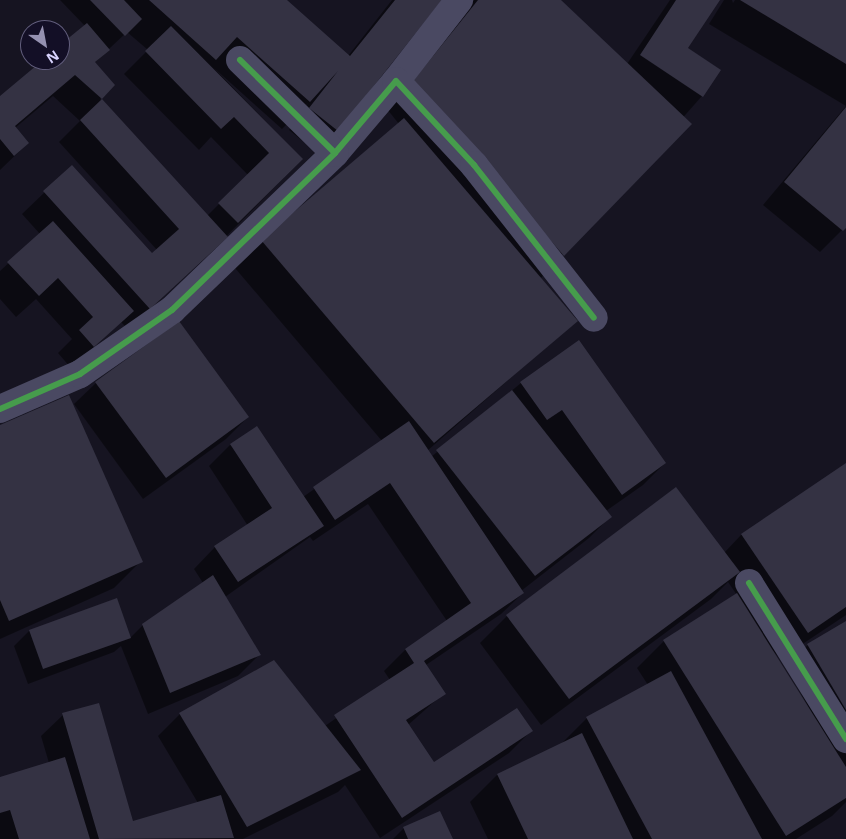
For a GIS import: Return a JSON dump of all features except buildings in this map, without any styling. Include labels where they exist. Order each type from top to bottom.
[{"type":"street","points":[[0,409],[80,374],[172,310],[335,152],[396,81],[460,0]]},
{"type":"street","points":[[240,60],[335,152]]},
{"type":"street","points":[[396,81],[474,165],[594,318]]},
{"type":"street","points":[[750,583],[846,739]]},
{"type":"cycle path","points":[[0,409],[80,374],[172,310],[335,153],[240,60]]},
{"type":"cycle path","points":[[335,153],[396,81],[474,165],[594,318]]},
{"type":"cycle path","points":[[749,583],[846,739]]}]
